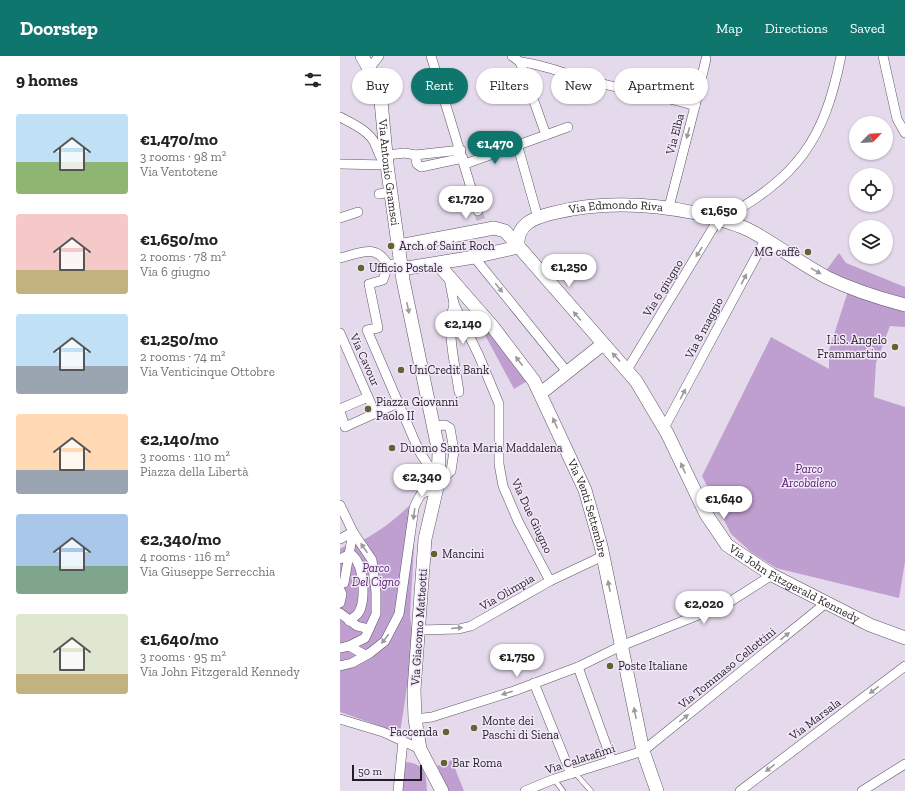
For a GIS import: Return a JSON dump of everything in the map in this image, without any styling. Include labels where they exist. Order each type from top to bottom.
[{"type":"main road","name":"Via Antonio Gramsci","points":[[362,56],[368,68]]},
{"type":"main road","name":"Via Antonio Gramsci","points":[[381,104],[387,160],[385,193],[399,246],[397,266]]},
{"type":"main road","name":"Via Edmondo Riva","points":[[518,246],[520,230],[538,218],[563,211],[605,205],[639,204],[669,207],[720,219],[745,228],[839,283],[864,294],[905,305]]},
{"type":"main road","name":"Via John Fitzgerald Kennedy","points":[[399,246],[483,227],[502,230],[518,246],[627,370],[647,399],[664,428],[698,500],[720,537],[734,550],[772,575],[870,625],[905,638]]},
{"type":"main road","points":[[397,266],[438,264],[474,258],[518,246]]},
{"type":"main road","name":"Via Venti Settembre","points":[[438,264],[500,336],[532,378],[541,393],[589,502],[603,556],[643,751],[657,791]]},
{"type":"main road","name":"Via Giacomo Matteotti","points":[[397,266],[439,452],[438,482],[426,533],[414,690],[415,719],[420,749],[442,791]]},
{"type":"main road","points":[[541,393],[603,344]]},
{"type":"street","points":[[370,68],[379,56]]},
{"type":"street","points":[[431,56],[463,157],[478,211]]},
{"type":"street","points":[[720,219],[764,193],[782,178],[801,158],[813,140],[821,122],[836,79],[841,56]]},
{"type":"street","points":[[883,56],[897,119],[905,133]]},
{"type":"street","points":[[516,59],[546,136]]},
{"type":"street","name":"Via Elba","points":[[516,59],[542,65],[590,81],[695,106],[669,207]]},
{"type":"street","points":[[695,106],[706,59]]},
{"type":"street","points":[[340,118],[367,133],[375,142],[378,156],[387,160]]},
{"type":"street","points":[[415,155],[417,164],[421,167],[463,157],[518,147],[568,127]]},
{"type":"street","points":[[518,147],[538,218]]},
{"type":"street","points":[[340,164],[387,160],[405,153],[415,155],[463,157]]},
{"type":"street","points":[[340,218],[358,212]]},
{"type":"street","name":"Via 6 giugno","points":[[627,370],[720,219]]},
{"type":"street","name":"Via 8 maggio","points":[[664,428],[765,240]]},
{"type":"street","points":[[340,258],[374,251],[381,254],[397,266],[383,280],[369,284],[378,328],[367,330],[370,333],[398,403],[423,459],[430,467],[438,482],[424,491],[419,497],[414,508],[400,614],[385,641],[352,663],[340,666]]},
{"type":"street","points":[[474,258],[568,373]]},
{"type":"street","points":[[449,276],[454,304],[450,320],[450,330],[459,392]]},
{"type":"street","name":"Via Due Giugno","points":[[454,304],[493,386],[500,411],[499,464],[503,486],[518,521],[550,581]]},
{"type":"street","name":"Via Cavour","points":[[340,333],[368,397]]},
{"type":"street","points":[[375,413],[368,397],[340,410],[345,427],[398,403]]},
{"type":"street","points":[[340,505],[353,532],[372,560],[376,592],[376,614],[367,633],[345,647]]},
{"type":"street","points":[[340,539],[353,532]]},
{"type":"street","points":[[340,603],[342,594],[341,586],[350,555],[353,532]]},
{"type":"street","points":[[340,559],[350,555]]},
{"type":"street","points":[[349,621],[358,614],[360,610],[363,592],[359,564],[355,558],[350,555]]},
{"type":"street","name":"Via Olimpia","points":[[418,630],[468,627],[550,581],[603,556]]},
{"type":"street","points":[[415,719],[432,716],[578,667],[621,646],[728,604],[772,575]]},
{"type":"street","points":[[341,586],[352,582],[362,583]]},
{"type":"street","name":"Via Tommaso Cellottini","points":[[643,751],[826,603]]},
{"type":"street","points":[[340,613],[367,633]]},
{"type":"street","points":[[345,647],[365,655]]},
{"type":"street","name":"Via Marsala","points":[[740,791],[905,666]]},
{"type":"street","points":[[578,667],[612,761]]},
{"type":"street","points":[[534,683],[573,773]]},
{"type":"street","points":[[340,719],[403,741],[420,749]]},
{"type":"street","points":[[398,791],[403,741]]},
{"type":"street","name":"Via Calatafimi","points":[[525,791],[573,773],[643,751]]},
{"type":"street","points":[[862,791],[905,764]]},
{"type":"lane","points":[[573,773],[590,791]]},
{"type":"lane","points":[[554,780],[563,791]]},
{"type":"green space","points":[[839,253],[846,263],[905,287],[905,300],[862,290],[825,272]]},
{"type":"green space","name":"Parco Arcobaleno","points":[[848,291],[905,307],[905,327],[890,326],[876,363],[874,397],[905,407],[905,562],[899,598],[776,568],[751,552],[731,534],[702,476],[771,337],[829,369],[829,350]]},
{"type":"green space","points":[[488,329],[529,380],[514,389],[484,333],[477,337]]},
{"type":"green space","name":"Parco Del Cigno","points":[[413,502],[414,546],[410,615],[412,630],[409,674],[400,733],[340,712],[340,549],[363,540],[377,532],[396,518]]},
{"type":"green space","points":[[452,760],[464,791],[449,791],[437,766]]},
{"type":"green space","points":[[406,762],[418,765],[424,771],[427,791],[397,791],[400,765]]},
{"type":"tunnel","points":[[478,211],[482,223]]},
{"type":"place","name":"Arch of Saint Roch","points":[[391,246]]},
{"type":"place","name":"MG caffè","points":[[808,252]]},
{"type":"place","name":"Ufficio Postale","points":[[361,268]]},
{"type":"place","name":"I.I.S. Angelo Frammartino","points":[[895,347]]},
{"type":"place","name":"UniCredit Bank","points":[[401,370]]},
{"type":"place","name":"Piazza Giovanni Paolo II","points":[[368,409]]},
{"type":"place","name":"Duomo Santa Maria Maddalena","points":[[392,448]]},
{"type":"place","name":"Mancini","points":[[434,554]]},
{"type":"place","name":"Poste Italiane","points":[[610,666]]},
{"type":"place","name":"Monte dei Paschi di Siena","points":[[474,728]]},
{"type":"place","name":"Faccenda","points":[[446,732]]},
{"type":"place","name":"Bar Roma","points":[[444,763]]}]
